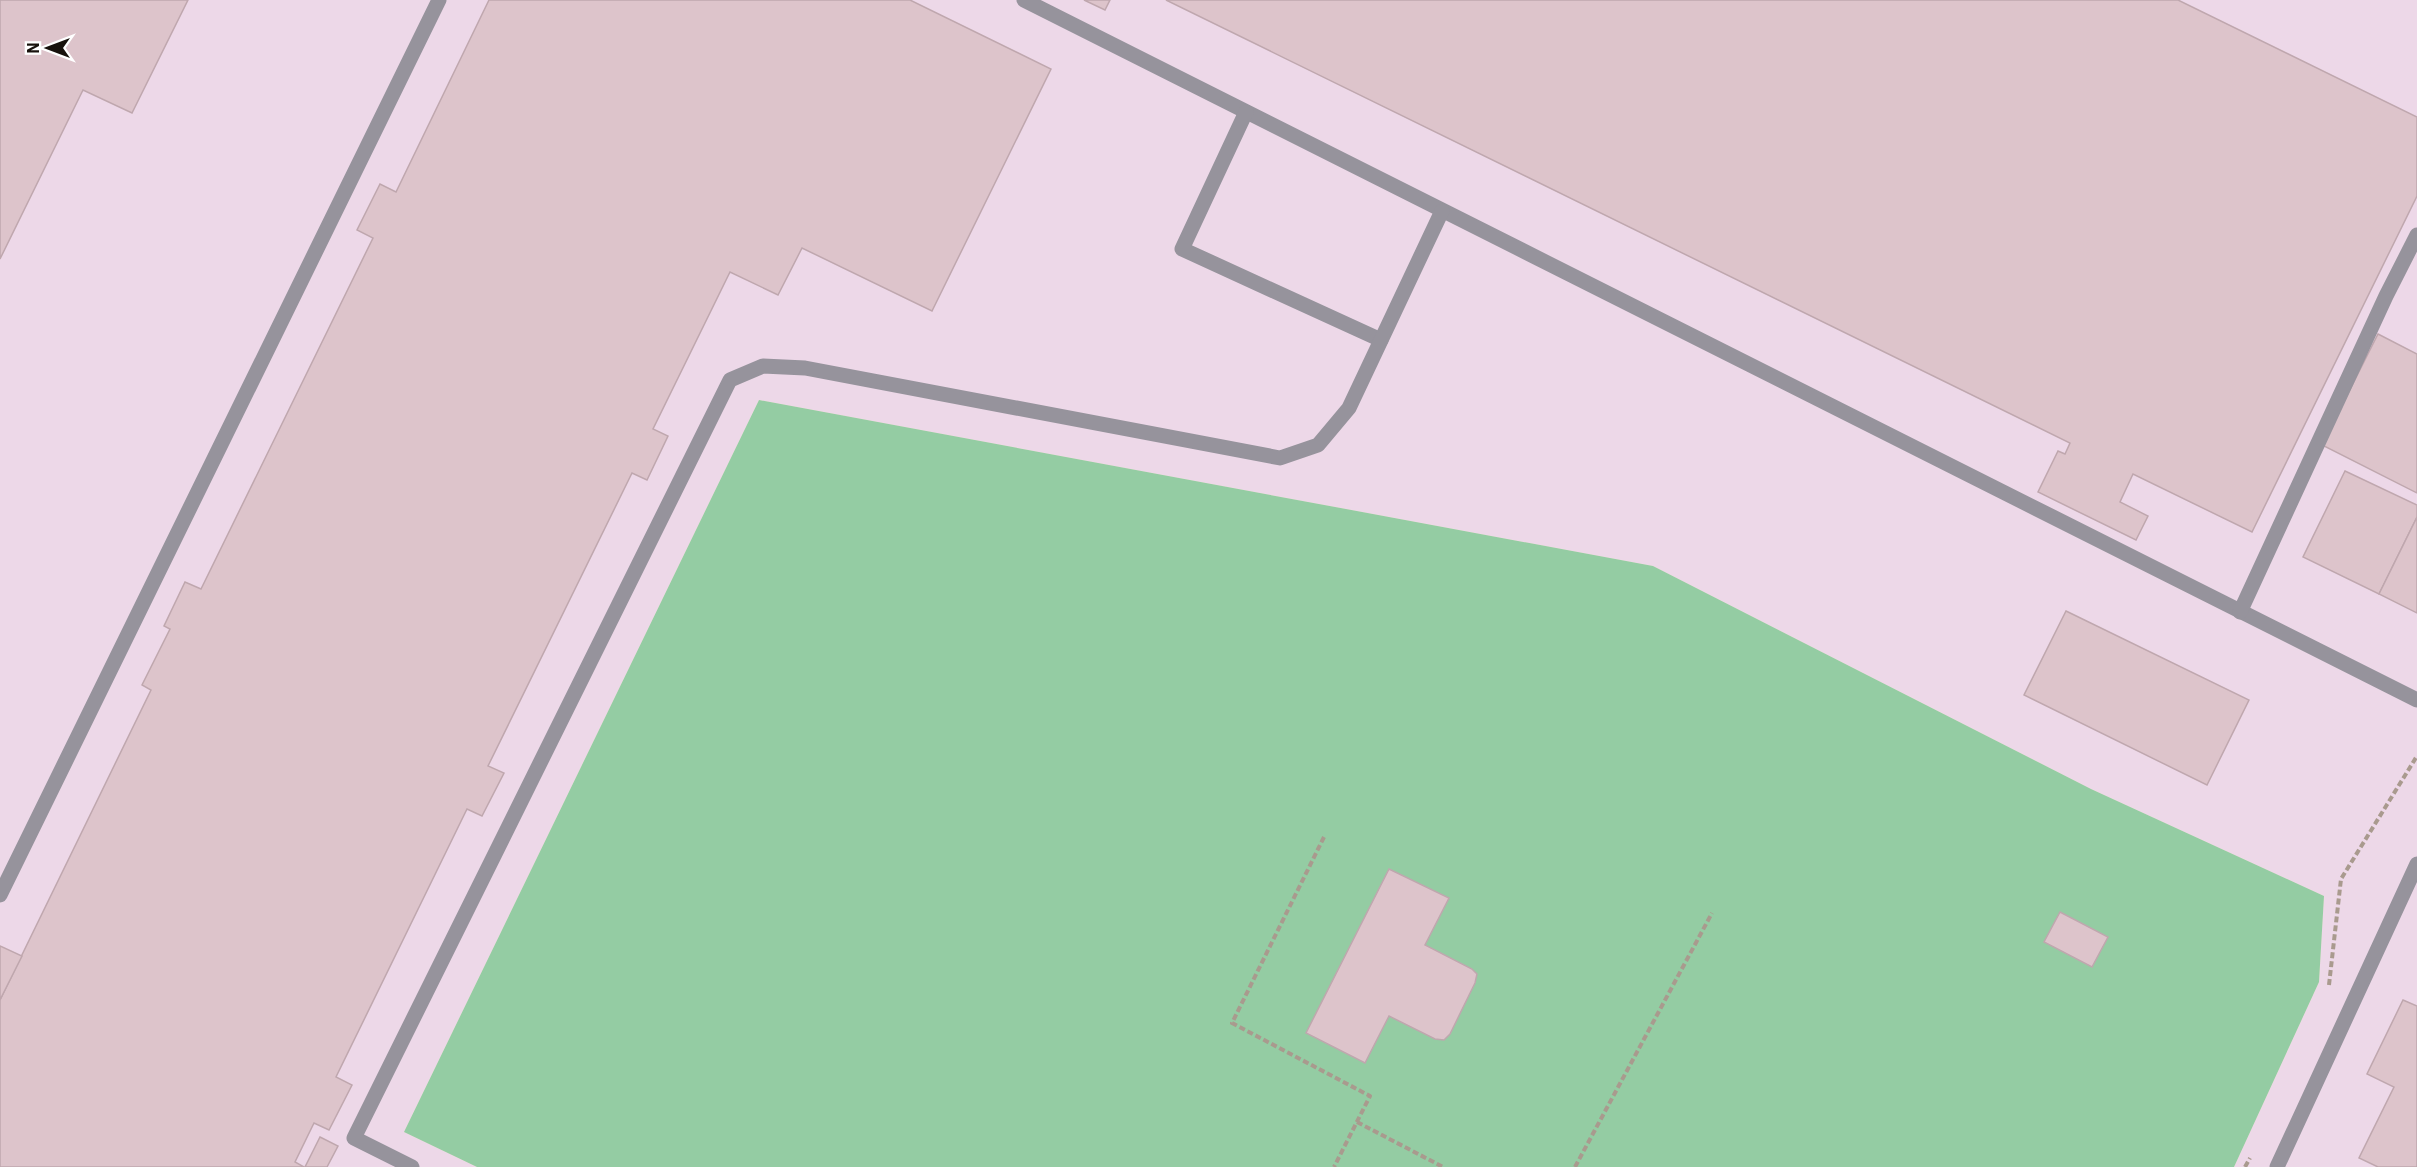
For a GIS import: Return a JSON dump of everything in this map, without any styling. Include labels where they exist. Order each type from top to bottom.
[{"type":"lane","points":[[0,895],[439,0]]},
{"type":"lane","points":[[1024,0],[2417,700]]},
{"type":"lane","points":[[1246,112],[1182,249],[1381,340]]},
{"type":"lane","points":[[412,1167],[354,1138],[730,380],[762,366],[805,368],[1280,458],[1318,445],[1349,408],[1443,211]]},
{"type":"lane","points":[[2240,612],[2386,296],[2417,235]]},
{"type":"lane","points":[[2277,1167],[2417,864]]},
{"type":"path","points":[[2326,991],[2331,981],[2341,879],[2417,756]]},
{"type":"path","points":[[1324,837],[1232,1023],[1370,1096],[1334,1167]]},
{"type":"path","points":[[1575,1167],[1712,913]]},
{"type":"path","points":[[1357,1122],[1443,1167]]},
{"type":"path","points":[[2245,1167],[2250,1157]]},
{"type":"shaded area","points":[[0,0],[2417,0],[2417,1167],[2234,1167],[2319,982],[2324,896],[2091,789],[1653,566],[759,400],[404,1132],[477,1167],[0,1167]]},
{"type":"green space","points":[[759,400],[1653,566],[2091,789],[2324,896],[2319,982],[2234,1167],[477,1167],[404,1132]]},
{"type":"building","points":[[0,0],[188,0],[132,113],[83,90],[0,259]]},
{"type":"building","points":[[489,0],[910,0],[1051,69],[932,311],[802,248],[778,295],[730,272],[653,429],[668,436],[647,480],[632,473],[488,766],[504,773],[482,816],[467,809],[336,1077],[352,1085],[329,1130],[314,1123],[295,1162],[304,1167],[0,1167],[0,1000],[151,690],[142,685],[170,629],[164,626],[185,582],[201,589],[373,238],[357,230],[380,184],[396,192]]},
{"type":"building","points":[[1084,0],[1110,0],[1105,10]]},
{"type":"building","points":[[1166,0],[2178,0],[2417,117],[2417,196],[2252,532],[2133,474],[2120,502],[2148,516],[2136,540],[2038,492],[2058,451],[2065,454],[2070,443]]},
{"type":"building","points":[[2378,334],[2417,354],[2417,493],[2322,445]]},
{"type":"building","points":[[2345,471],[2417,505],[2417,517],[2379,594],[2303,557]]},
{"type":"building","points":[[2417,517],[2417,613],[2379,594]]},
{"type":"building","points":[[2066,611],[2249,700],[2207,785],[2024,695]]},
{"type":"building","points":[[1389,869],[1449,898],[1425,945],[1472,969],[1477,974],[1475,983],[1450,1034],[1444,1040],[1435,1039],[1389,1016],[1365,1063],[1306,1033]]},
{"type":"building","points":[[2060,912],[2108,937],[2092,967],[2044,942]]},
{"type":"building","points":[[0,946],[22,956],[0,1000]]},
{"type":"building","points":[[2403,1000],[2417,1006],[2417,1167],[2378,1167],[2359,1158],[2394,1087],[2367,1074]]},
{"type":"building","points":[[320,1137],[338,1146],[327,1167],[305,1167]]}]
